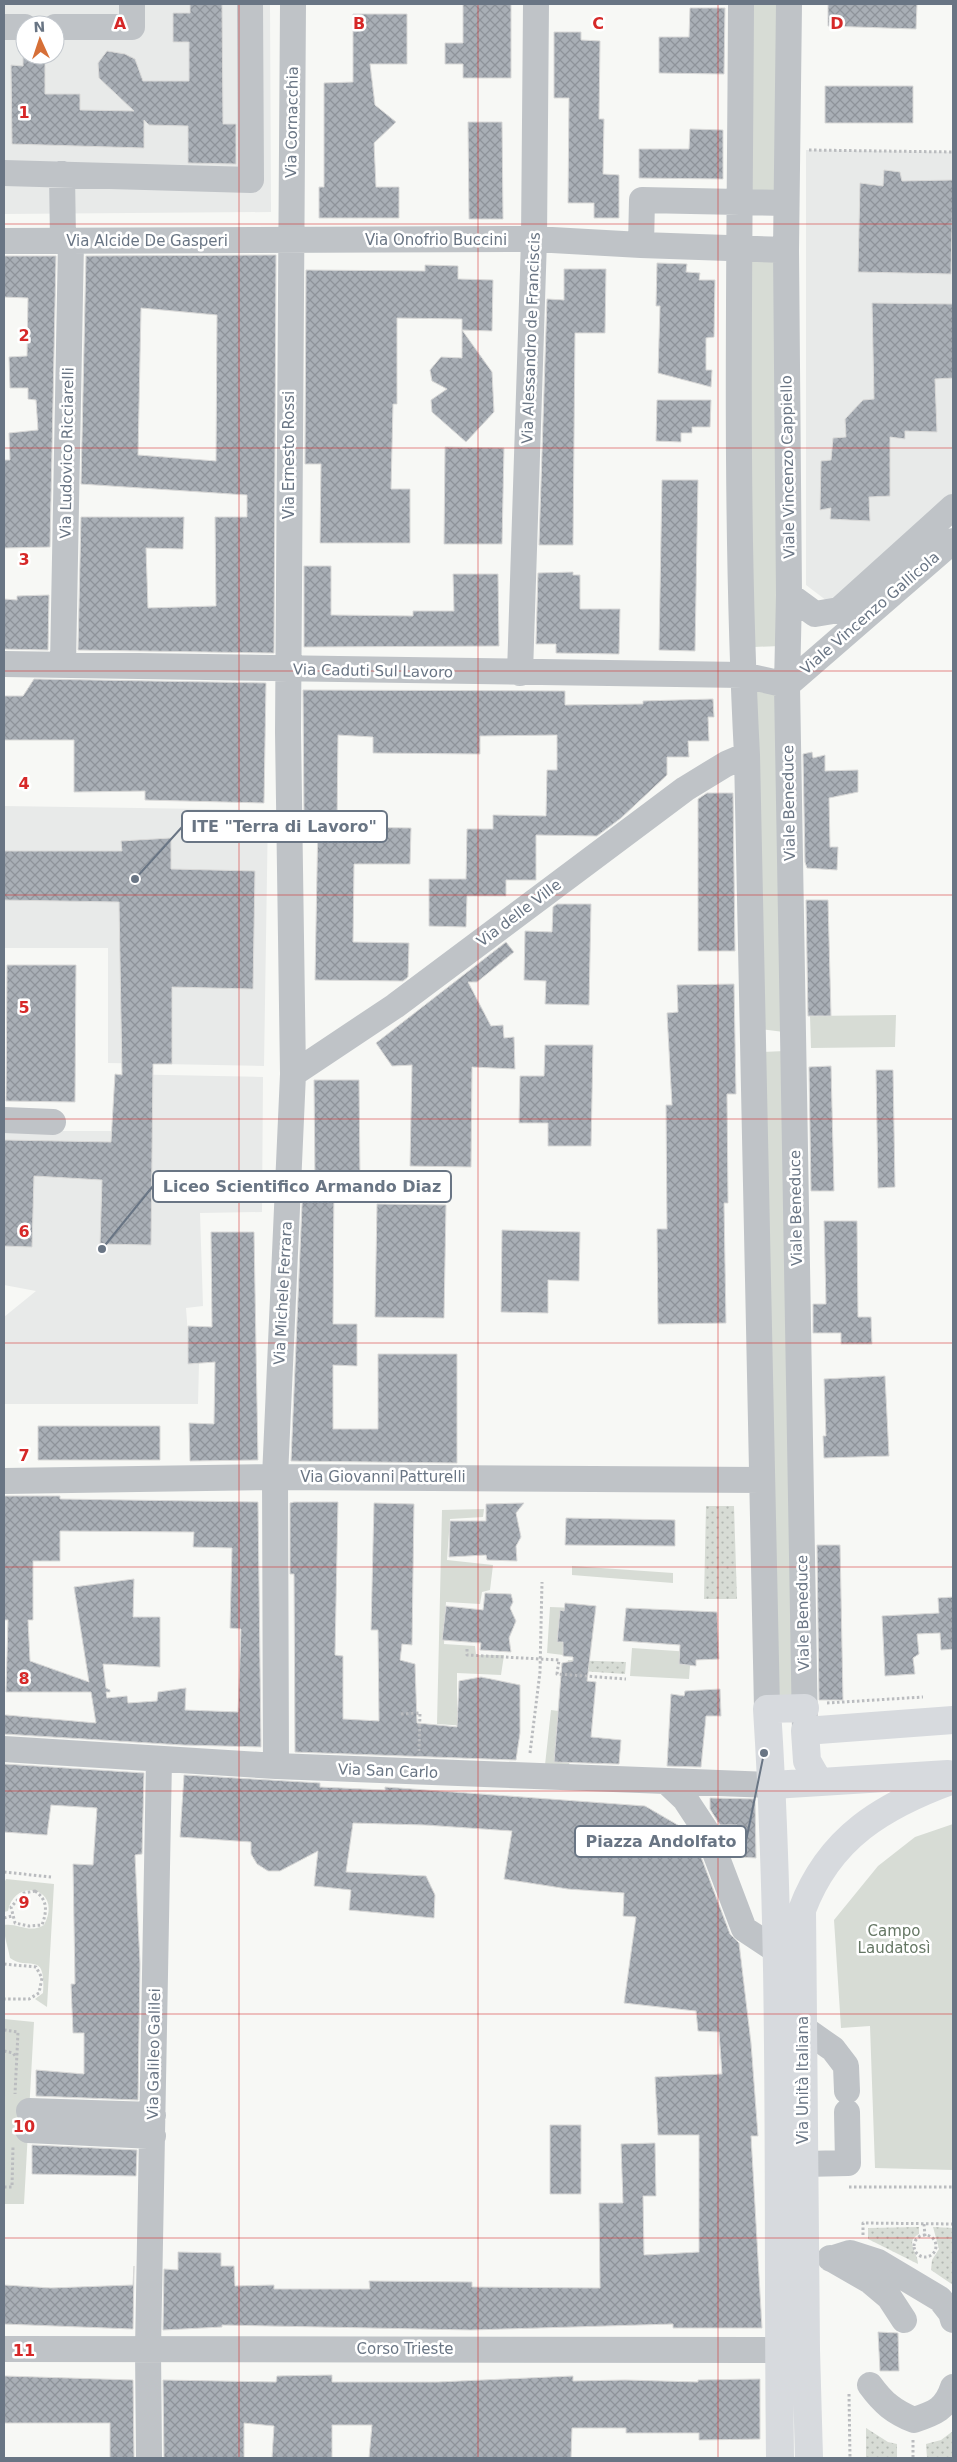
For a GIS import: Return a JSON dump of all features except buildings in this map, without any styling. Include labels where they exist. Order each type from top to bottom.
[{"type":"main road","points":[[773,1785],[767,1709],[810,1714],[953,1720]]},
{"type":"main road","points":[[810,1714],[807,1761],[818,1782]]},
{"type":"main road","points":[[773,1785],[782,1748],[810,1714]]},
{"type":"main road","points":[[773,1785],[953,1774]]},
{"type":"main road","name":"Via Unità Italiana","points":[[809,2458],[806,2350],[818,2257],[804,2164],[802,1910],[810,1889],[821,1870],[843,1843],[888,1808],[953,1780]]},
{"type":"main road","name":"Via Unità Italiana","points":[[773,1785],[780,2458]]},
{"type":"street","points":[[65,27],[132,27],[132,4]]},
{"type":"street","points":[[4,173],[251,180],[250,4]]},
{"type":"street","name":"Via Cornacchia","points":[[290,240],[293,4]]},
{"type":"street","name":"Via Alessandro de Franciscis","points":[[520,673],[534,239],[536,4]]},
{"type":"street","points":[[741,4],[738,248],[743,675],[747,755],[767,1709]]},
{"type":"street","name":"Viale Vincenzo Cappiello","points":[[786,685],[789,595],[786,203],[789,4]]},
{"type":"street","name":"Via Ludovico Ricciarelli","points":[[62,174],[67,241],[63,664]]},
{"type":"street","points":[[641,246],[642,200],[786,203]]},
{"type":"street","name":"Via Onofrio Buccini","points":[[290,240],[534,239],[641,246],[738,248]]},
{"type":"street","name":"Via Alcide De Gasperi","points":[[4,241],[290,240]]},
{"type":"street","name":"Via Ernesto Rossi","points":[[289,670],[290,240]]},
{"type":"street","points":[[738,248],[786,250]]},
{"type":"street","name":"Viale Vincenzo Gallicola","points":[[789,595],[815,614],[839,610],[953,508]]},
{"type":"street","name":"Viale Vincenzo Gallicola","points":[[786,685],[953,540]]},
{"type":"street","name":"Via Caduti Sul Lavoro","points":[[4,664],[289,670],[743,675],[786,685]]},
{"type":"street","name":"Via Michele Ferrara","points":[[276,1766],[275,1477],[293,1074],[289,670]]},
{"type":"street","name":"Viale Beneduce","points":[[786,685],[810,1714]]},
{"type":"street","name":"Via delle Ville","points":[[293,1074],[395,1006],[685,789],[726,764],[747,755]]},
{"type":"street","points":[[752,1038],[793,1037]]},
{"type":"street","points":[[4,1120],[53,1122]]},
{"type":"street","name":"Via Giovanni Patturelli","points":[[4,1481],[275,1477],[762,1480]]},
{"type":"street","name":"Via San Carlo","points":[[4,1749],[276,1766],[773,1785]]},
{"type":"street","name":"Via Galileo Galilei","points":[[149,2458],[148,2349],[160,1760]]},
{"type":"street","points":[[666,1781],[685,1799],[708,1834],[744,1929],[776,1950]]},
{"type":"street","points":[[803,2028],[833,2049],[846,2066],[848,2163],[804,2164]]},
{"type":"street","points":[[29,2120],[153,2125]]},
{"type":"street","points":[[818,2257],[850,2252],[878,2262],[940,2299],[952,2313],[953,2320]]},
{"type":"street","points":[[818,2257],[870,2281],[889,2297],[904,2320]]},
{"type":"street","name":"Corso Trieste","points":[[4,2349],[806,2350]]},
{"type":"street","points":[[870,2385],[883,2403],[897,2413],[914,2420],[938,2412],[950,2395],[953,2387]]},
{"type":"path","points":[[788,150],[953,152]]},
{"type":"path","points":[[528,1776],[540,1672],[542,1582]]},
{"type":"path","points":[[467,1649],[467,1655],[559,1660],[558,1674],[626,1679]]},
{"type":"path","points":[[810,1714],[924,1697]]},
{"type":"path","points":[[401,1714],[420,1713],[419,1772]]},
{"type":"path","points":[[4,1872],[51,1877]]},
{"type":"path","points":[[35,1891],[43,1896],[46,1915],[42,1925],[15,1924],[12,1916],[11,1907],[24,1893],[35,1891]]},
{"type":"path","points":[[4,1918],[12,1916]]},
{"type":"path","points":[[4,1964],[36,1967],[42,1978],[39,1993],[30,1999],[4,1999]]},
{"type":"path","points":[[4,2051],[13,2053],[16,2059]]},
{"type":"path","points":[[845,2187],[953,2187]]},
{"type":"path","points":[[862,2242],[863,2223],[953,2224]]},
{"type":"path","points":[[924,2224],[925,2236]]},
{"type":"path","points":[[925,2236],[934,2240],[935,2246],[933,2253],[924,2257],[917,2254],[914,2248],[918,2238],[925,2236]]},
{"type":"path","points":[[912,2432],[913,2458]]},
{"type":"shaded area","points":[[4,4],[270,4],[271,212],[4,214]]},
{"type":"shaded area","points":[[806,150],[953,152],[953,507],[839,610],[806,585]]},
{"type":"shaded area","points":[[4,806],[268,810],[264,1066],[108,1063],[108,948],[4,948]]},
{"type":"shaded area","points":[[115,1074],[263,1077],[262,1212],[200,1213],[203,1306],[186,1308],[188,1334],[199,1363],[198,1404],[4,1404],[4,1317],[36,1291],[4,1285],[4,1131],[112,1131]]},
{"type":"green space","points":[[752,4],[778,4],[777,191],[751,192]]},
{"type":"green space","points":[[745,257],[777,259],[780,646],[754,647]]},
{"type":"green space","points":[[751,688],[777,692],[784,1032],[759,1029]]},
{"type":"green space","points":[[896,1015],[895,1047],[811,1048],[810,1016]]},
{"type":"green space","points":[[785,1051],[797,1698],[776,1700],[760,1052]]},
{"type":"green space","points":[[706,1506],[734,1506],[737,1599],[704,1599]]},
{"type":"green space","points":[[484,1509],[483,1517],[450,1519],[447,1560],[493,1565],[490,1590],[482,1592],[480,1604],[446,1602],[444,1644],[475,1646],[476,1655],[504,1655],[501,1675],[457,1673],[457,1711],[483,1714],[483,1727],[437,1724],[442,1510]]},
{"type":"green space","points":[[572,1566],[673,1573],[673,1583],[572,1575]]},
{"type":"green space","points":[[550,1607],[575,1608],[571,1656],[547,1653]]},
{"type":"green space","points":[[632,1648],[691,1652],[689,1679],[630,1676]]},
{"type":"green space","points":[[568,1660],[626,1662],[625,1674],[567,1670]]},
{"type":"green space","points":[[551,1710],[573,1713],[569,1766],[545,1765]]},
{"type":"green space","name":"Campo Laudatosì","points":[[953,1824],[953,2170],[875,2168],[870,2026],[841,2028],[834,1920],[878,1866],[915,1837]]},
{"type":"green space","points":[[6,1879],[54,1884],[47,2007],[35,1999],[43,1993],[42,1971],[35,1964],[17,1962],[10,1958],[4,1925],[39,1928],[44,1925],[48,1912],[48,1902],[43,1895],[36,1891],[27,1890],[12,1900],[8,1911],[4,1912],[4,1883]]},
{"type":"green space","points":[[4,2019],[34,2022],[24,2204],[4,2204]]},
{"type":"green space","points":[[919,2227],[919,2234],[915,2237],[912,2244],[918,2264],[868,2239],[868,2228]]},
{"type":"green space","points":[[933,2227],[953,2228],[953,2285],[931,2270],[932,2260],[939,2249]]},
{"type":"green space","points":[[866,2428],[888,2442],[897,2444],[897,2458],[866,2458]]},
{"type":"green space","points":[[953,2431],[953,2458],[927,2458],[926,2444],[941,2440]]},
{"type":"place","name":"ITE \"Terra di Lavoro\"","points":[[135,879]]},
{"type":"place","name":"Liceo Scientifico Armando Diaz","points":[[102,1249]]},
{"type":"place","name":"Piazza Andolfato","points":[[764,1753]]}]
